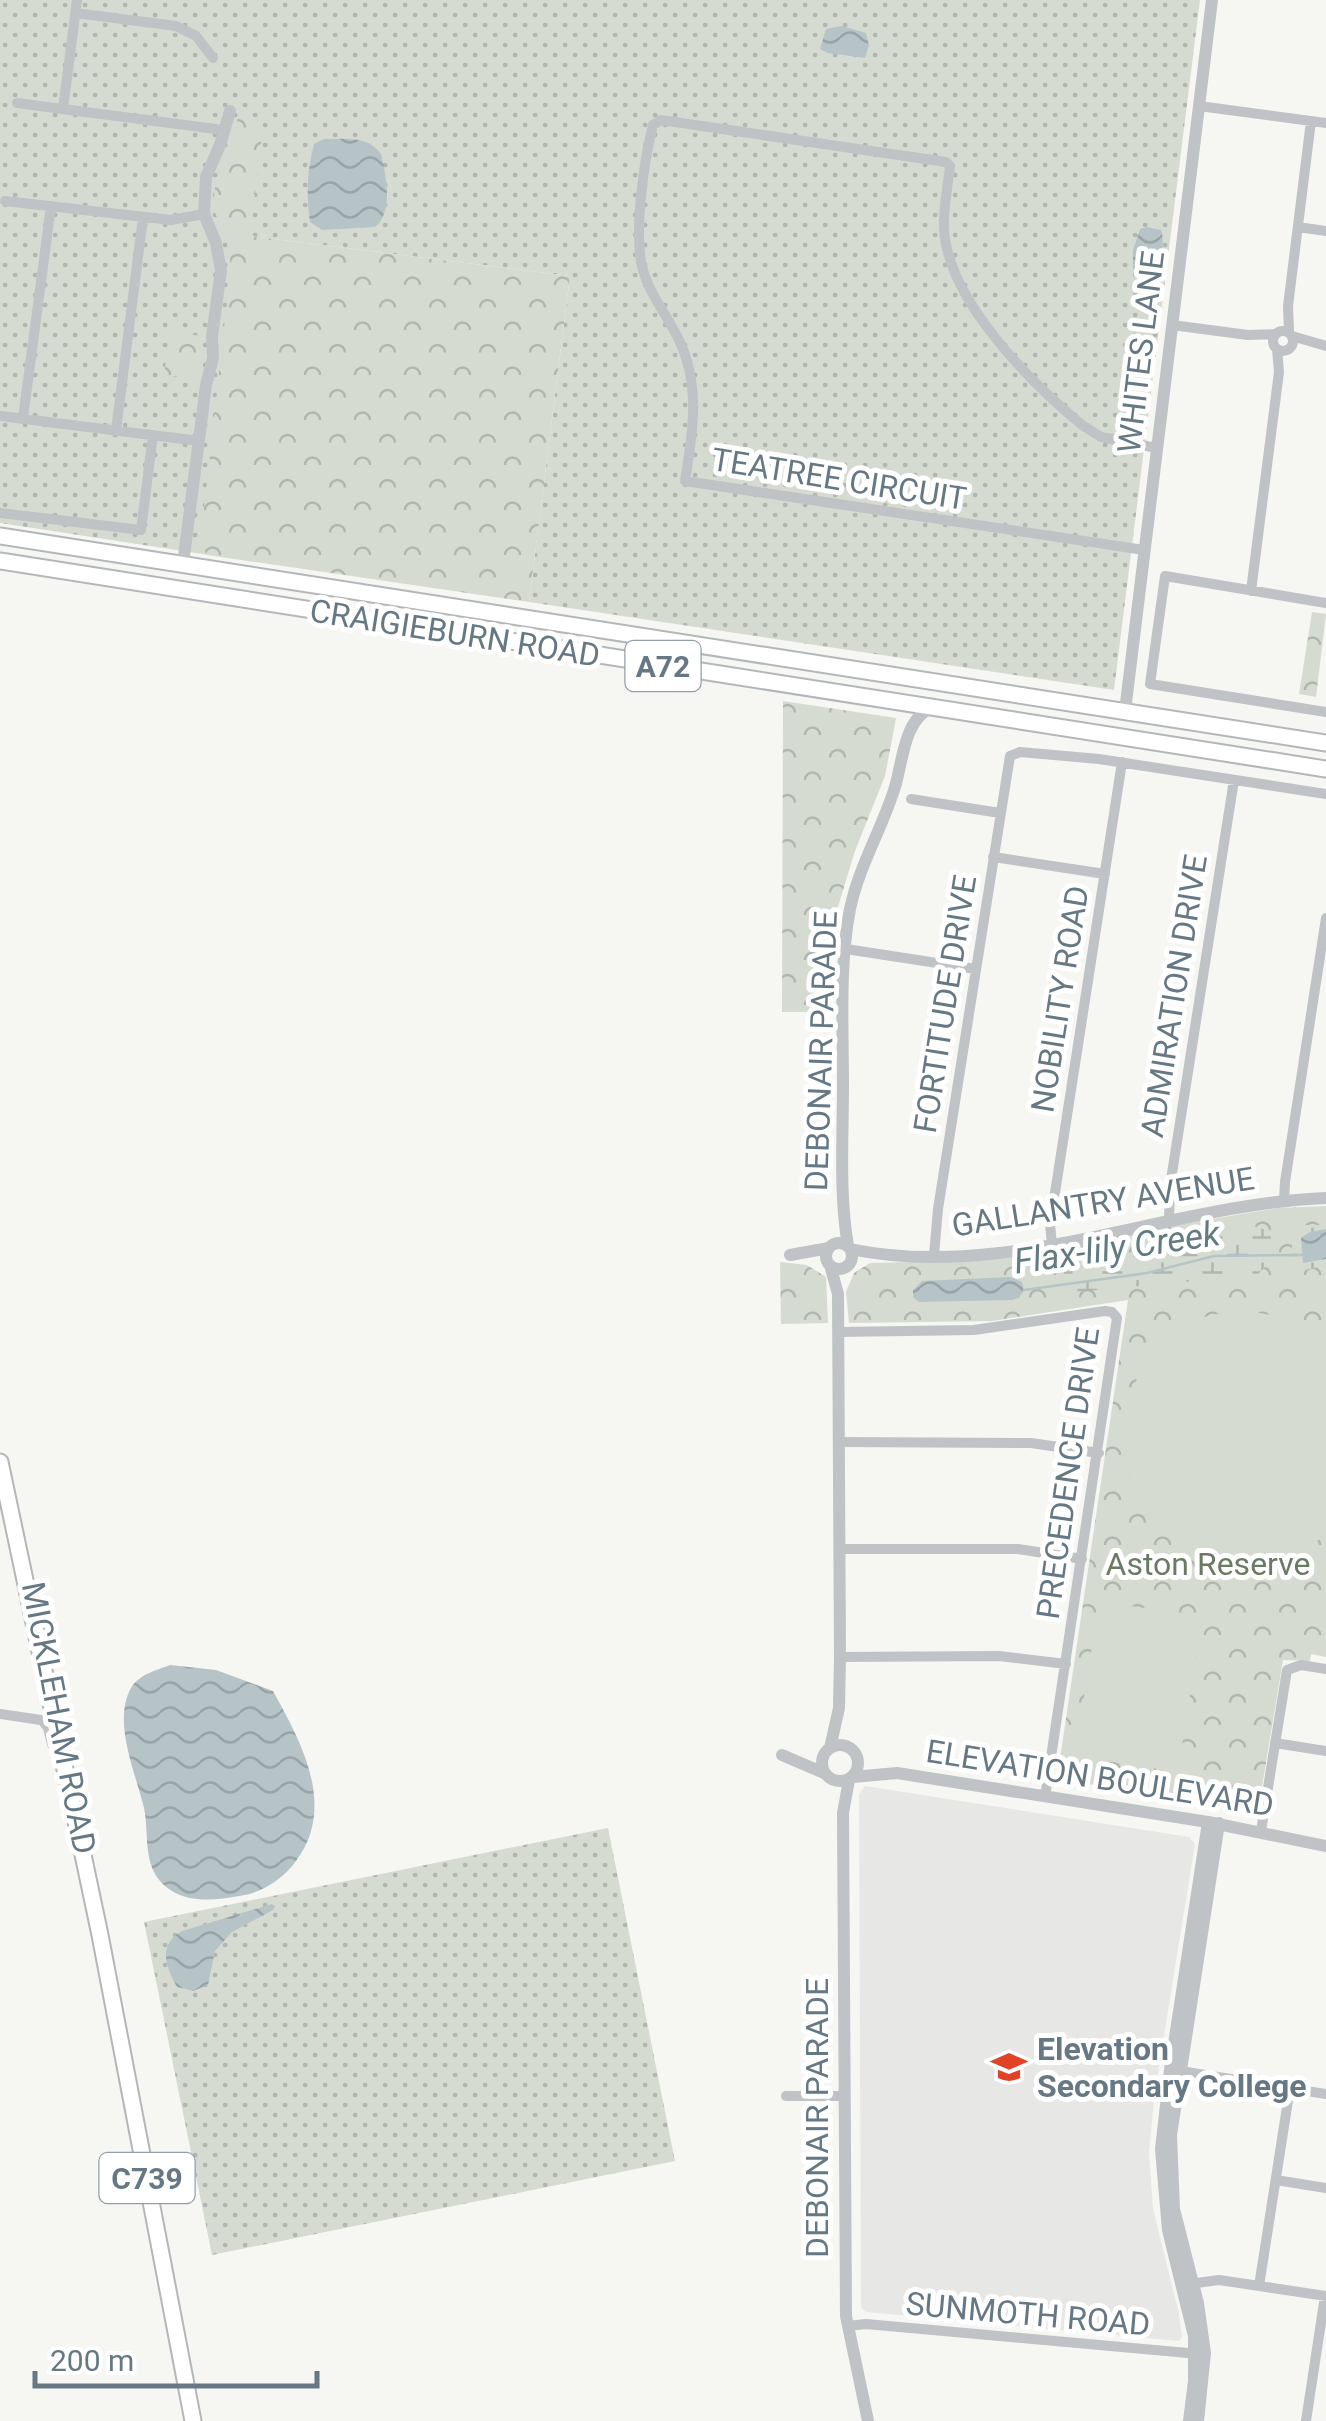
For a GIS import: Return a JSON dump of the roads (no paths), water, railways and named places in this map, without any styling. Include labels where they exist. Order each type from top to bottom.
[{"type":"main road","name":"CRAIGIEBURN ROAD","points":[[0,536],[1326,743]]},
{"type":"main road","name":"CRAIGIEBURN ROAD","points":[[0,561],[1326,769]]},
{"type":"main road","name":"MICKLEHAM ROAD","points":[[0,1462],[28,1564],[53,1722],[100,1936]]},
{"type":"main road","name":"MICKLEHAM ROAD","points":[[53,1722],[100,1936],[193,2421]]},
{"type":"street","points":[[63,109],[77,0]]},
{"type":"street","name":"WHITES LANE","points":[[1124,710],[1212,0]]},
{"type":"street","points":[[76,13],[176,26],[196,36],[213,58]]},
{"type":"street","points":[[17,104],[223,130]]},
{"type":"street","points":[[1199,106],[1326,123]]},
{"type":"street","points":[[183,564],[213,358],[212,336],[221,272],[216,243],[204,214],[206,177],[230,111]]},
{"type":"street","name":"TEATREE CIRCUIT","points":[[1144,550],[685,481],[695,416],[689,364],[651,291],[638,247],[653,125],[662,120],[946,162],[950,166],[944,226],[951,263],[987,326],[1082,425],[1100,436],[1157,448]]},
{"type":"street","points":[[1251,591],[1311,121]]},
{"type":"street","points":[[4,200],[171,220],[204,214]]},
{"type":"street","points":[[23,418],[50,206]]},
{"type":"street","points":[[116,430],[143,218]]},
{"type":"street","points":[[1298,227],[1326,230]]},
{"type":"street","points":[[1172,325],[1321,346]]},
{"type":"street","points":[[0,416],[199,441]]},
{"type":"street","points":[[0,513],[141,530],[153,435]]},
{"type":"street","points":[[1326,602],[1165,576],[1150,684],[1326,712]]},
{"type":"street","points":[[899,702],[911,725]]},
{"type":"street","points":[[911,725],[919,713],[931,708]]},
{"type":"street","name":"DEBONAIR PARADE","points":[[849,1266],[842,1209],[846,949],[857,884],[894,790],[911,725]]},
{"type":"street","name":"FORTITUDE DRIVE","points":[[934,1255],[1008,760],[1013,753],[1020,752],[1122,762]]},
{"type":"street","points":[[1122,762],[1326,794]]},
{"type":"street","name":"NOBILITY ROAD","points":[[1052,1244],[1050,1226],[1122,762]]},
{"type":"street","name":"ADMIRATION DRIVE","points":[[1169,1220],[1170,1186],[1234,780]]},
{"type":"street","points":[[910,799],[1000,814]]},
{"type":"street","points":[[993,857],[1104,874]]},
{"type":"street","points":[[1284,1201],[1326,918]]},
{"type":"street","points":[[846,949],[976,969]]},
{"type":"street","name":"GALLANTRY AVENUE","points":[[888,1255],[836,1270],[830,1256],[849,1247],[888,1255],[992,1252],[1284,1201],[1326,1198]]},
{"type":"street","name":"DEBONAIR PARADE","points":[[830,1256],[842,1209]]},
{"type":"street","points":[[786,1255],[830,1256],[838,1294],[839,1708],[821,1762],[828,1777]]},
{"type":"street","points":[[838,1294],[849,1266]]},
{"type":"street","name":"PRECEDENCE DRIVE","points":[[838,1332],[974,1330],[1112,1312],[1118,1318],[1045,1796]]},
{"type":"street","points":[[838,1442],[1031,1443],[1098,1453]]},
{"type":"street","points":[[839,1550],[1018,1549],[1082,1559]]},
{"type":"street","points":[[840,1656],[999,1656],[1066,1664]]},
{"type":"street","points":[[1261,1831],[1287,1670],[1301,1665],[1326,1669]]},
{"type":"street","points":[[839,1708],[854,1751],[858,1768],[851,1778],[828,1777],[782,1755],[799,1757],[840,1745],[854,1751]]},
{"type":"street","points":[[0,1714],[53,1722]]},
{"type":"street","points":[[1274,1743],[1326,1751]]},
{"type":"street","name":"ELEVATION BOULEVARD","points":[[854,1751],[872,1765],[896,1773],[1326,1843]]},
{"type":"street","name":"ELEVATION BOULEVARD","points":[[851,1778],[896,1773]]},
{"type":"street","name":"DEBONAIR PARADE","points":[[828,1777],[843,1812]]},
{"type":"street","name":"DEBONAIR PARADE","points":[[851,1778],[843,1812],[847,2326],[868,2421]]},
{"type":"street","points":[[1198,2421],[1200,2354],[1188,2284],[1168,2230],[1161,2173],[1162,2126],[1175,2070],[1214,1822]]},
{"type":"street","points":[[1175,2070],[1326,2094]]},
{"type":"street","points":[[1259,2286],[1290,2088]]},
{"type":"street","points":[[786,2096],[844,2096]]},
{"type":"street","points":[[1276,2180],[1326,2188]]},
{"type":"street","points":[[1188,2284],[1215,2280],[1326,2296],[1306,2421]]},
{"type":"street","name":"SUNMOTH ROAD","points":[[847,2326],[866,2324],[1200,2354]]},
{"type":"street","points":[[1189,2421],[1200,2354]]},
{"type":"water","points":[[842,26],[866,33],[869,45],[865,58],[820,49],[826,29]]},
{"type":"water","points":[[324,139],[363,141],[381,154],[387,203],[375,227],[322,230],[310,222],[310,163],[314,144]]},
{"type":"water","points":[[1140,229],[1161,230],[1161,259],[1155,275],[1138,275],[1133,269],[1133,250]]},
{"type":"water","points":[[1326,1229],[1326,1259],[1303,1263],[1301,1238]]},
{"type":"water","points":[[1010,1277],[1022,1282],[1024,1290],[1012,1300],[919,1302],[913,1297],[913,1290],[922,1281]]},
{"type":"water","points":[[170,1665],[216,1670],[273,1691],[303,1753],[314,1796],[308,1840],[285,1874],[256,1892],[214,1899],[188,1897],[162,1883],[151,1864],[144,1808],[127,1748],[124,1716],[134,1683]]},
{"type":"water","points":[[272,1904],[273,1910],[232,1932],[215,1951],[208,1985],[193,1991],[177,1987],[166,1956],[174,1936]]},
{"type":"waterway","name":"Flax-lily Creek","points":[[1024,1290],[1147,1273],[1214,1256],[1303,1255]]},
{"type":"place","name":"Elevation Secondary College","points":[[1009,2067]]},
{"type":"park label","name":"Aston Reserve","points":[[1208,1564]]}]
